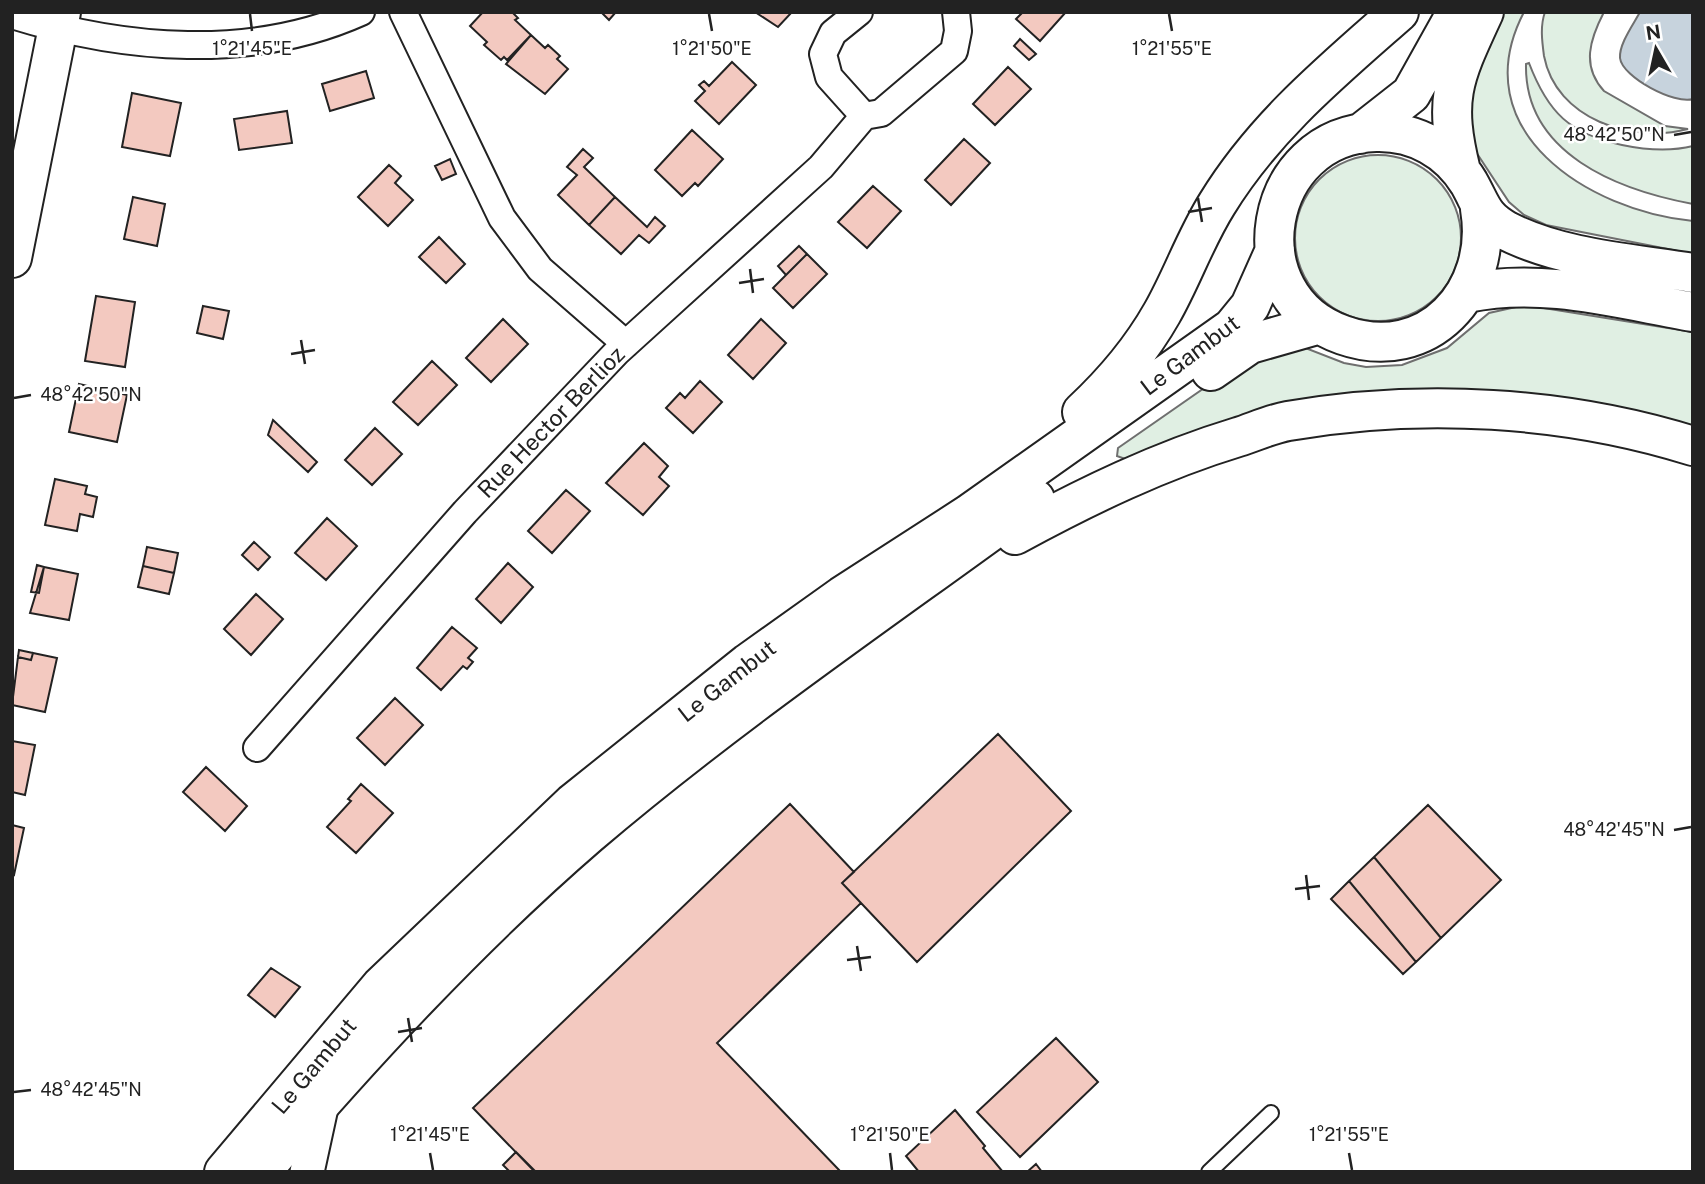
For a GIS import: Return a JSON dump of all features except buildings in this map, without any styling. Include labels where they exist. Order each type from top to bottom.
[{"type":"main road","points":[[842,596],[1070,422],[1096,399],[1120,373],[1162,313],[1216,205],[1252,153],[1303,96],[1399,12]]},
{"type":"main road","points":[[1457,12],[1411,94],[1360,134],[1327,146],[1294,175],[1281,198],[1276,215],[1275,250],[1289,295],[1320,324],[1335,332],[1367,341],[1400,339],[1431,327],[1457,306],[1467,293],[1482,251],[1480,209]]},
{"type":"main road","points":[[1484,12],[1456,72],[1452,89],[1451,132],[1461,171],[1480,209],[1499,225],[1530,241],[1584,254],[1693,272]]},
{"type":"main road","points":[[12,258],[60,20]]},
{"type":"main road","points":[[1360,134],[1395,134],[1428,143],[1452,160],[1461,171]]},
{"type":"main road","name":"Le Gambut","points":[[224,1172],[381,986],[572,803],[748,663],[842,596],[969,514],[1232,328],[1250,306],[1275,250]]},
{"type":"main road","points":[[1467,293],[1509,285],[1547,287],[1693,312]]},
{"type":"main road","points":[[908,593],[1240,349],[1264,339],[1320,324]]},
{"type":"main road","points":[[908,593],[1090,494],[1199,448],[1287,422],[1404,410],[1507,411],[1587,420],[1693,446]]},
{"type":"main road","name":"Le Gambut","points":[[261,1172],[411,1004],[589,835],[771,693],[908,593]]},
{"type":"street","points":[[12,15],[60,20],[145,41],[231,46],[285,38],[361,12]]},
{"type":"street","points":[[403,12],[502,218],[540,269],[626,344]]},
{"type":"street","points":[[859,12],[834,33],[823,54],[829,77],[864,116]]},
{"type":"street","name":"Rue Hector Berlioz","points":[[257,748],[465,512],[626,344],[821,167],[864,116],[881,113],[954,51],[958,31],[956,12]]},
{"type":"street","points":[[307,1172],[322,1103]]},
{"type":"lane","points":[[1209,1172],[1271,1114]]},
{"type":"green space","points":[[1491,12],[1524,12],[1509,55],[1510,93],[1523,128],[1546,157],[1577,182],[1614,201],[1653,214],[1693,221],[1693,254],[1546,225],[1524,215],[1509,202],[1476,152],[1463,115]]},
{"type":"green space","points":[[1545,12],[1604,12],[1590,52],[1592,72],[1597,82],[1604,91],[1665,126],[1688,129],[1644,133],[1600,122],[1580,111],[1564,96],[1551,78],[1543,45]]},
{"type":"green space","points":[[1529,63],[1553,108],[1563,119],[1588,135],[1622,145],[1649,149],[1666,150],[1693,146],[1693,204],[1635,189],[1607,177],[1558,144],[1541,122],[1530,95],[1526,64]]},
{"type":"green space","points":[[1378,155],[1410,161],[1437,179],[1455,206],[1461,238],[1455,270],[1437,297],[1410,315],[1378,321],[1346,315],[1319,297],[1301,270],[1295,238],[1301,206],[1319,179],[1346,161]]},
{"type":"green space","points":[[1525,305],[1693,332],[1693,431],[1512,394],[1128,460],[1117,456],[1118,448],[1246,359],[1303,347],[1344,363],[1366,367],[1402,365],[1447,348],[1489,313]]},
{"type":"shaded area","points":[[1640,12],[1693,12],[1693,99],[1674,98],[1650,88],[1623,65],[1620,53]]}]
